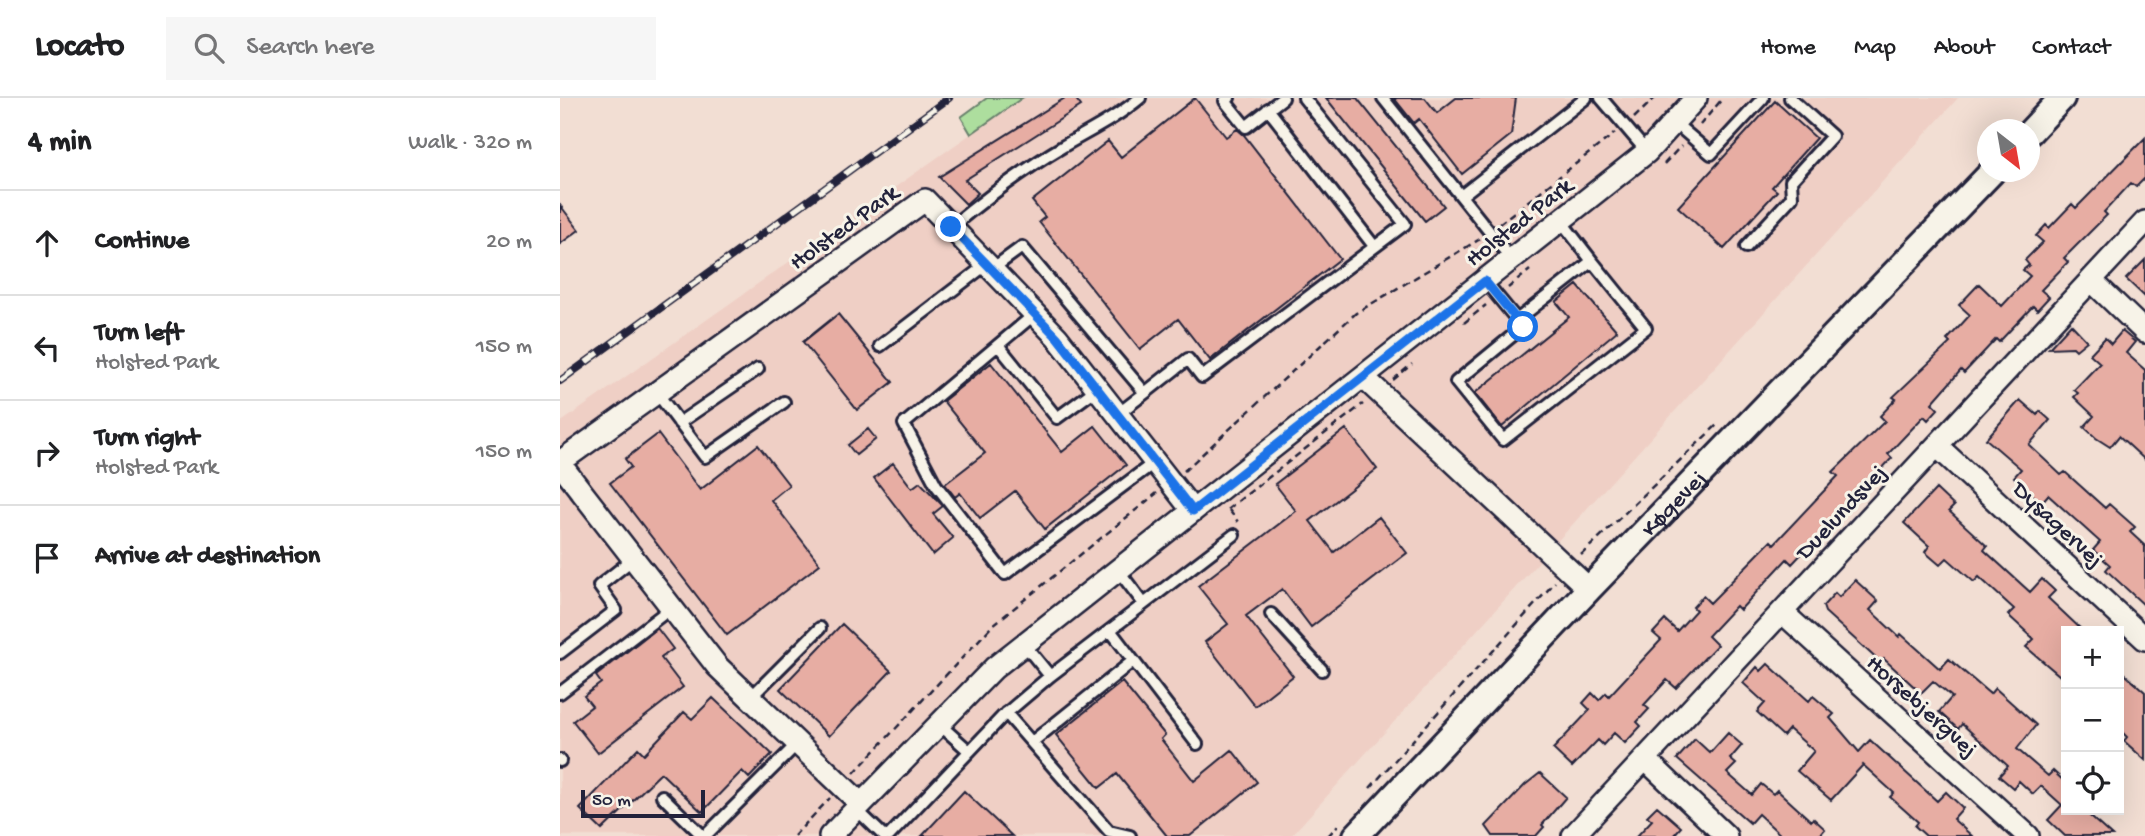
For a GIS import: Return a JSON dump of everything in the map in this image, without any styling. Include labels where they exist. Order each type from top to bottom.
[{"type":"street","name":"Holsted Park","points":[[830,836],[994,668],[1647,152],[1696,98]]},
{"type":"street","points":[[2040,121],[2062,98]]},
{"type":"street","name":"Køgevej","points":[[1356,836],[1588,589],[1982,182]]},
{"type":"street","name":"Holsted Park","points":[[858,807],[842,786],[717,666],[560,463],[925,200],[1035,313],[1098,388],[1193,511]]},
{"type":"street","name":"Duelundsvej","points":[[1573,836],[2145,222]]},
{"type":"street","points":[[2091,281],[2145,332]]},
{"type":"street","points":[[1363,377],[1588,589]]},
{"type":"street","name":"Dysagervej","points":[[1937,446],[2145,639]]},
{"type":"street","name":"Horsebjergvej","points":[[1782,612],[2028,836]]},
{"type":"street","points":[[1645,759],[1726,836]]},
{"type":"lane","points":[[951,227],[999,189],[1060,148],[1116,117],[1140,98]]},
{"type":"lane","points":[[1229,98],[1225,101],[1246,127],[1283,98]]},
{"type":"lane","points":[[1118,414],[1188,359],[1202,377],[1405,224],[1304,98]]},
{"type":"lane","points":[[1383,98],[1512,260]]},
{"type":"lane","points":[[1461,197],[1586,98]]},
{"type":"lane","points":[[1601,98],[1647,152]]},
{"type":"lane","points":[[1675,123],[1711,154],[1763,98]]},
{"type":"lane","points":[[1746,247],[1792,197],[1791,181],[1832,136],[1790,98]]},
{"type":"lane","points":[[1268,109],[1374,246]]},
{"type":"lane","points":[[1485,281],[1523,327],[1456,382],[1503,440],[1646,328],[1561,221]]},
{"type":"lane","points":[[880,346],[990,266],[1021,247],[1145,393]]},
{"type":"lane","points":[[1517,320],[1592,261]]},
{"type":"lane","points":[[1035,313],[904,424],[936,485],[1005,574],[1155,463]]},
{"type":"lane","points":[[998,345],[1057,418],[1098,388]]},
{"type":"lane","points":[[679,423],[758,369]]},
{"type":"lane","points":[[657,393],[705,457],[784,402]]},
{"type":"lane","points":[[858,807],[886,836],[1006,713],[1050,676],[1239,532]]},
{"type":"lane","points":[[560,653],[616,610],[599,586],[634,559]]},
{"type":"lane","points":[[1118,570],[1144,604]]},
{"type":"lane","points":[[560,693],[671,608]]},
{"type":"lane","points":[[1271,614],[1322,670]]},
{"type":"lane","points":[[750,698],[820,628]]},
{"type":"lane","points":[[1110,631],[1197,744]]},
{"type":"lane","points":[[1024,644],[1050,676]]},
{"type":"lane","points":[[1032,742],[1133,661]]},
{"type":"lane","points":[[1006,713],[1109,831],[1130,836]]},
{"type":"lane","points":[[939,724],[968,750]]},
{"type":"lane","points":[[662,796],[704,836],[798,743]]},
{"type":"path","points":[[794,836],[993,625],[1170,482],[1356,313],[1490,231],[1626,125],[1655,98]]},
{"type":"path","points":[[1216,494],[1239,532]]},
{"type":"shaded area","points":[[1022,98],[1958,98],[1291,836],[560,836],[560,423]]},
{"type":"green space","points":[[987,98],[1022,98],[971,134],[961,117]]},
{"type":"building","points":[[1065,98],[1075,98],[1081,106],[965,180],[978,193],[966,204],[939,177]]},
{"type":"building","points":[[1195,98],[1226,137],[1237,129],[1244,135],[1340,259],[1210,360],[1178,319],[1140,349],[1039,222],[1045,217],[1032,201],[1108,141],[1121,157]]},
{"type":"building","points":[[1326,98],[1357,98],[1444,206],[1425,221]]},
{"type":"building","points":[[1394,98],[1425,98],[1437,113],[1456,98],[1516,98],[1511,135],[1462,174],[1419,119],[1414,123]]},
{"type":"building","points":[[1775,101],[1816,138],[1772,187],[1777,191],[1724,249],[1678,207]]},
{"type":"building","points":[[2145,138],[2145,178],[2136,187],[2131,183],[2104,212],[2107,215],[2064,258],[2068,262],[2041,290],[2049,297],[2037,310],[2033,306],[1999,342],[1996,339],[1964,373],[1961,370],[1932,403],[1938,409],[1928,420],[1924,416],[1888,454],[1892,458],[1792,564],[1787,559],[1740,610],[1736,606],[1708,636],[1717,645],[1676,688],[1667,680],[1644,705],[1649,709],[1637,722],[1641,726],[1625,743],[1614,733],[1603,745],[1598,740],[1572,767],[1553,749],[1590,710],[1583,703],[1592,693],[1599,700],[1606,693],[1609,696],[1661,640],[1653,633],[1665,620],[1677,631],[1696,610],[1693,607],[1703,596],[1710,603],[1771,541],[1774,544],[1838,476],[1833,472],[1885,421],[1880,416],[1896,399],[1893,397],[1950,343],[1947,340],[1970,315],[1959,305],[1979,284],[2002,306],[2030,276],[2023,270],[2029,265],[2025,260],[2043,242],[2036,236],[2046,225],[2049,228],[2072,204],[2076,208]]},
{"type":"building","points":[[560,205],[579,230],[560,244]]},
{"type":"building","points":[[2145,260],[2145,297],[2126,279]]},
{"type":"building","points":[[1577,285],[1617,331],[1502,427],[1475,393],[1569,317],[1556,302]]},
{"type":"building","points":[[838,314],[893,382],[857,410],[803,342]]},
{"type":"building","points":[[2071,324],[2087,341],[2076,350],[2073,347],[2049,348]]},
{"type":"building","points":[[2122,331],[2135,342],[2126,353],[2145,370],[2145,460],[2119,436],[2110,447],[2096,438],[2084,427],[2094,416],[2074,397],[2078,393],[2074,390],[2100,363],[2090,354],[2105,338],[2111,344]]},
{"type":"building","points":[[991,363],[1062,452],[1095,426],[1126,465],[1045,529],[1015,491],[980,518],[960,493],[955,497],[945,484],[985,453],[943,401]]},
{"type":"building","points":[[2020,400],[2037,415],[2040,411],[2050,420],[2029,445],[2061,475],[2065,472],[2105,508],[2109,504],[2135,527],[2130,532],[2145,546],[2145,606],[2106,570],[2110,565],[2093,550],[2100,542],[2048,495],[2041,503],[2014,477],[2021,469],[1986,439]]},
{"type":"building","points":[[868,429],[876,439],[856,455],[848,445]]},
{"type":"building","points":[[1346,429],[1377,469],[1310,521],[1334,552],[1379,517],[1407,553],[1311,627],[1282,589],[1246,616],[1293,676],[1255,706],[1205,642],[1228,624],[1198,586],[1296,511],[1275,484]]},
{"type":"building","points":[[658,434],[700,490],[758,445],[789,485],[771,500],[820,564],[727,635],[610,483],[631,467],[625,459]]},
{"type":"building","points":[[893,463],[912,488],[920,482],[943,506],[933,514],[953,538],[933,555],[874,478]]},
{"type":"building","points":[[1936,489],[1954,506],[1949,511],[1987,546],[1984,550],[2030,592],[2042,579],[2055,591],[2048,598],[2078,626],[2061,626],[2061,677],[2026,647],[2034,639],[2008,615],[2014,609],[1979,577],[1974,582],[1947,558],[1940,565],[1925,552],[1929,546],[1904,523]]},
{"type":"building","points":[[1855,580],[1878,601],[1870,610],[1899,637],[1901,634],[1940,669],[1949,659],[1990,694],[1995,688],[2036,725],[2017,749],[2048,776],[2053,771],[2061,778],[2061,804],[2041,786],[2033,794],[2019,781],[2013,788],[1999,776],[2008,766],[1962,724],[1958,729],[1939,712],[1952,697],[1933,681],[1921,693],[1884,659],[1881,663],[1825,612],[1823,606],[1835,593],[1839,597]]},
{"type":"building","points":[[842,624],[891,671],[829,736],[780,689]]},
{"type":"building","points":[[657,628],[673,649],[661,658],[683,687],[598,753],[573,721],[592,706],[584,696],[601,683],[596,676]]},
{"type":"building","points":[[1768,664],[1809,701],[1813,696],[1834,714],[1830,718],[1859,752],[1870,740],[1937,801],[1946,792],[1963,808],[1953,819],[1972,836],[1926,836],[1915,826],[1918,822],[1890,797],[1894,793],[1863,765],[1831,800],[1797,771],[1814,751],[1789,729],[1783,736],[1757,712],[1765,703],[1743,683],[1757,667],[1761,671]]},
{"type":"building","points":[[2124,673],[2145,692],[2145,760],[2124,741],[2127,737],[2124,734]]},
{"type":"building","points":[[1122,682],[1165,735],[1161,739],[1194,781],[1232,750],[1257,782],[1190,836],[1167,836],[1117,774],[1099,788],[1056,735]]},
{"type":"building","points":[[713,698],[772,754],[749,778],[742,771],[702,812],[661,773],[602,830],[580,809],[638,748],[644,754],[684,712],[692,719]]},
{"type":"building","points":[[1728,733],[1742,745],[1730,759],[1736,764],[1727,773],[1752,795],[1761,784],[1773,794],[1777,790],[1811,821],[1813,818],[1825,829],[1819,836],[1782,836],[1758,814],[1750,823],[1677,759],[1695,739],[1710,753]]},
{"type":"building","points":[[1540,773],[1566,797],[1542,825],[1544,827],[1536,836],[1493,836],[1486,826]]},
{"type":"building","points":[[964,791],[1012,836],[922,836]]},
{"type":"building","points":[[1657,806],[1681,827],[1673,836],[1637,836],[1652,820],[1647,816]]},
{"type":"building","points":[[2061,806],[2061,815],[2089,815],[2112,836],[2065,836],[2048,820]]},
{"type":"railway","points":[[560,381],[949,98]]},
{"type":"route","points":[[951,227],[1057,337],[1193,511],[1485,281],[1523,327]]}]
